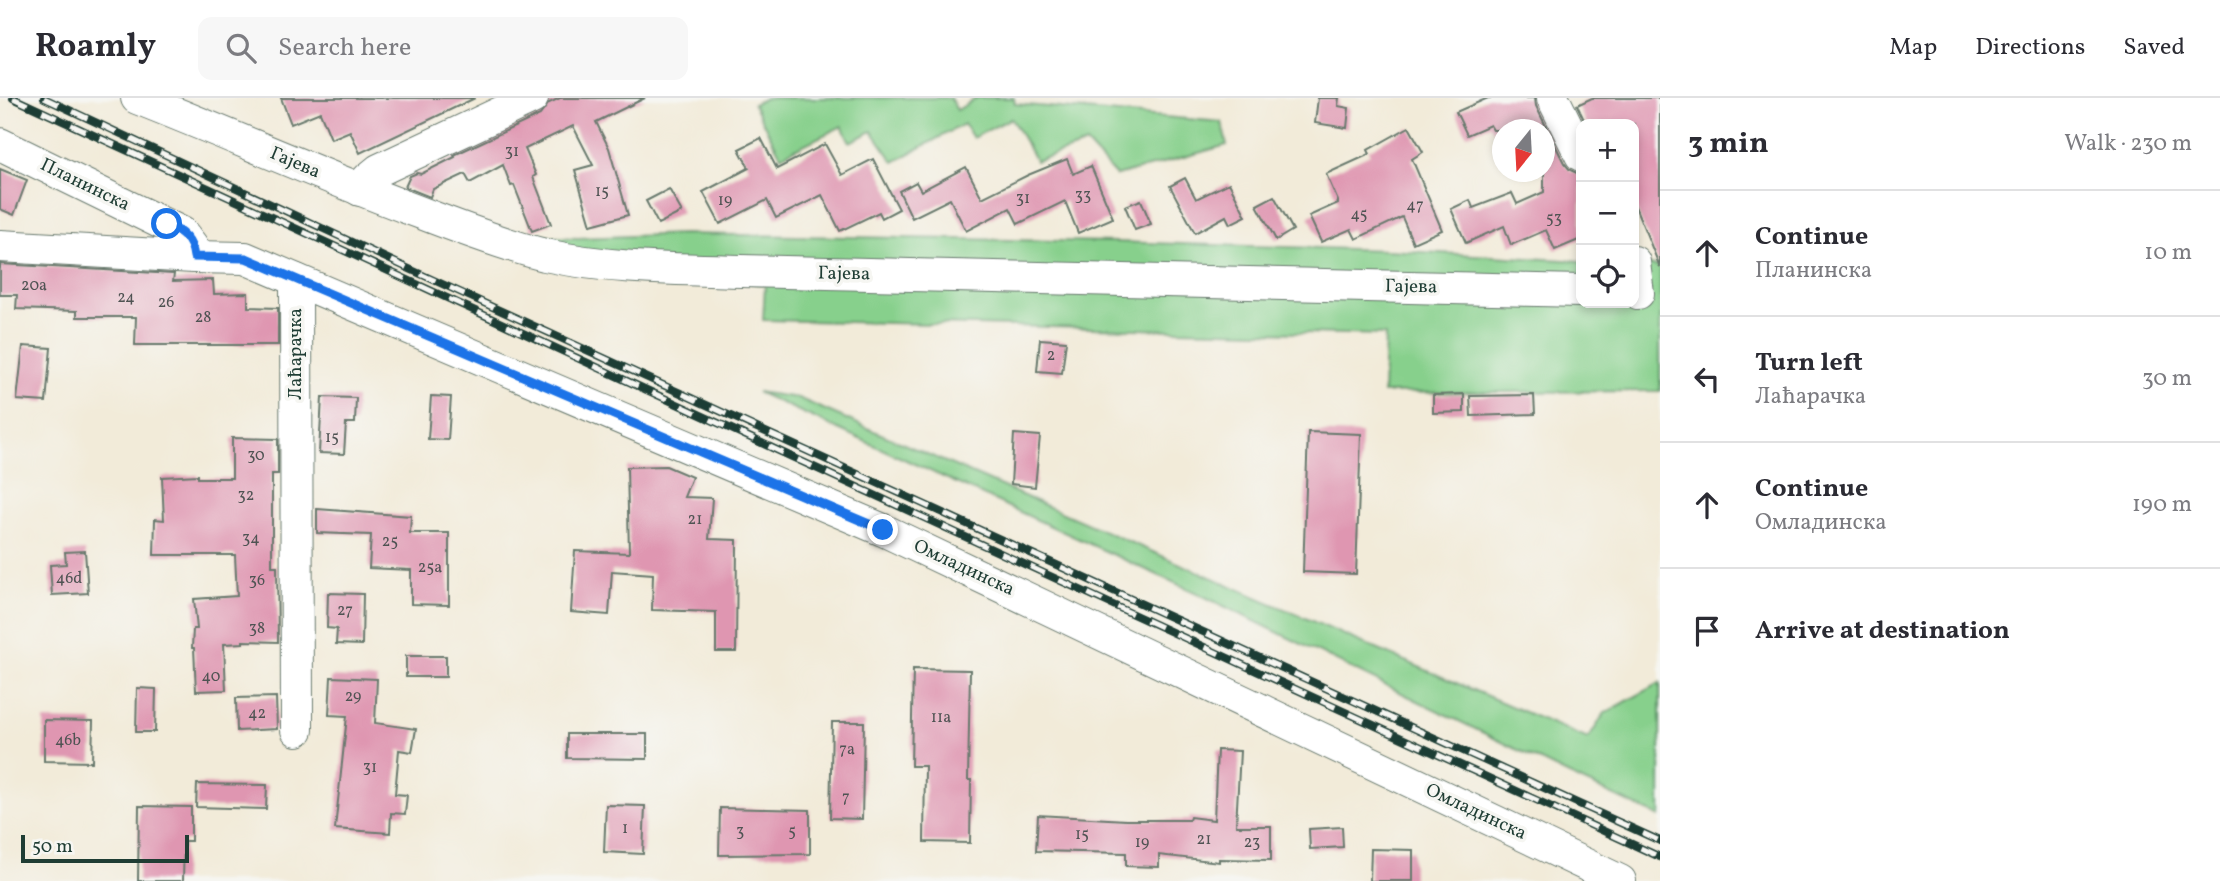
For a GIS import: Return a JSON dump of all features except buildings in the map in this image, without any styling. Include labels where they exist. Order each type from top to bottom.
[{"type":"street","name":"Гајева","points":[[137,98],[360,190],[498,242],[598,264],[653,269],[1576,291]]},
{"type":"street","points":[[360,190],[379,170],[533,98]]},
{"type":"street","points":[[1553,98],[1576,145]]},
{"type":"street","name":"Планинска","points":[[0,144],[182,233],[192,246],[194,257]]},
{"type":"street","name":"Лаћарачка","points":[[0,246],[246,258],[296,279],[297,730]]},
{"type":"street","name":"Омладинска","points":[[296,279],[883,530],[1620,881]]},
{"type":"green space","points":[[766,98],[950,98],[957,110],[977,98],[1014,98],[1015,104],[1222,122],[1227,145],[1116,176],[1087,144],[1036,161],[1011,118],[973,138],[964,124],[894,162],[872,131],[850,142],[842,126],[781,156],[753,104]]},
{"type":"green space","points":[[453,234],[578,238],[683,234],[1115,242],[1387,250],[1576,261],[1576,308],[1639,308],[1639,264],[1660,266],[1660,391],[1383,393],[1385,335],[763,320],[765,285]]},
{"type":"green space","points":[[757,392],[798,398],[1588,739],[1605,713],[1660,683],[1660,817],[1197,593]]},
{"type":"railway","points":[[13,98],[1660,857]]},
{"type":"railway","points":[[44,98],[403,266],[1660,841]]},
{"type":"route","points":[[167,224],[187,236],[194,257],[246,258],[883,530]]}]
